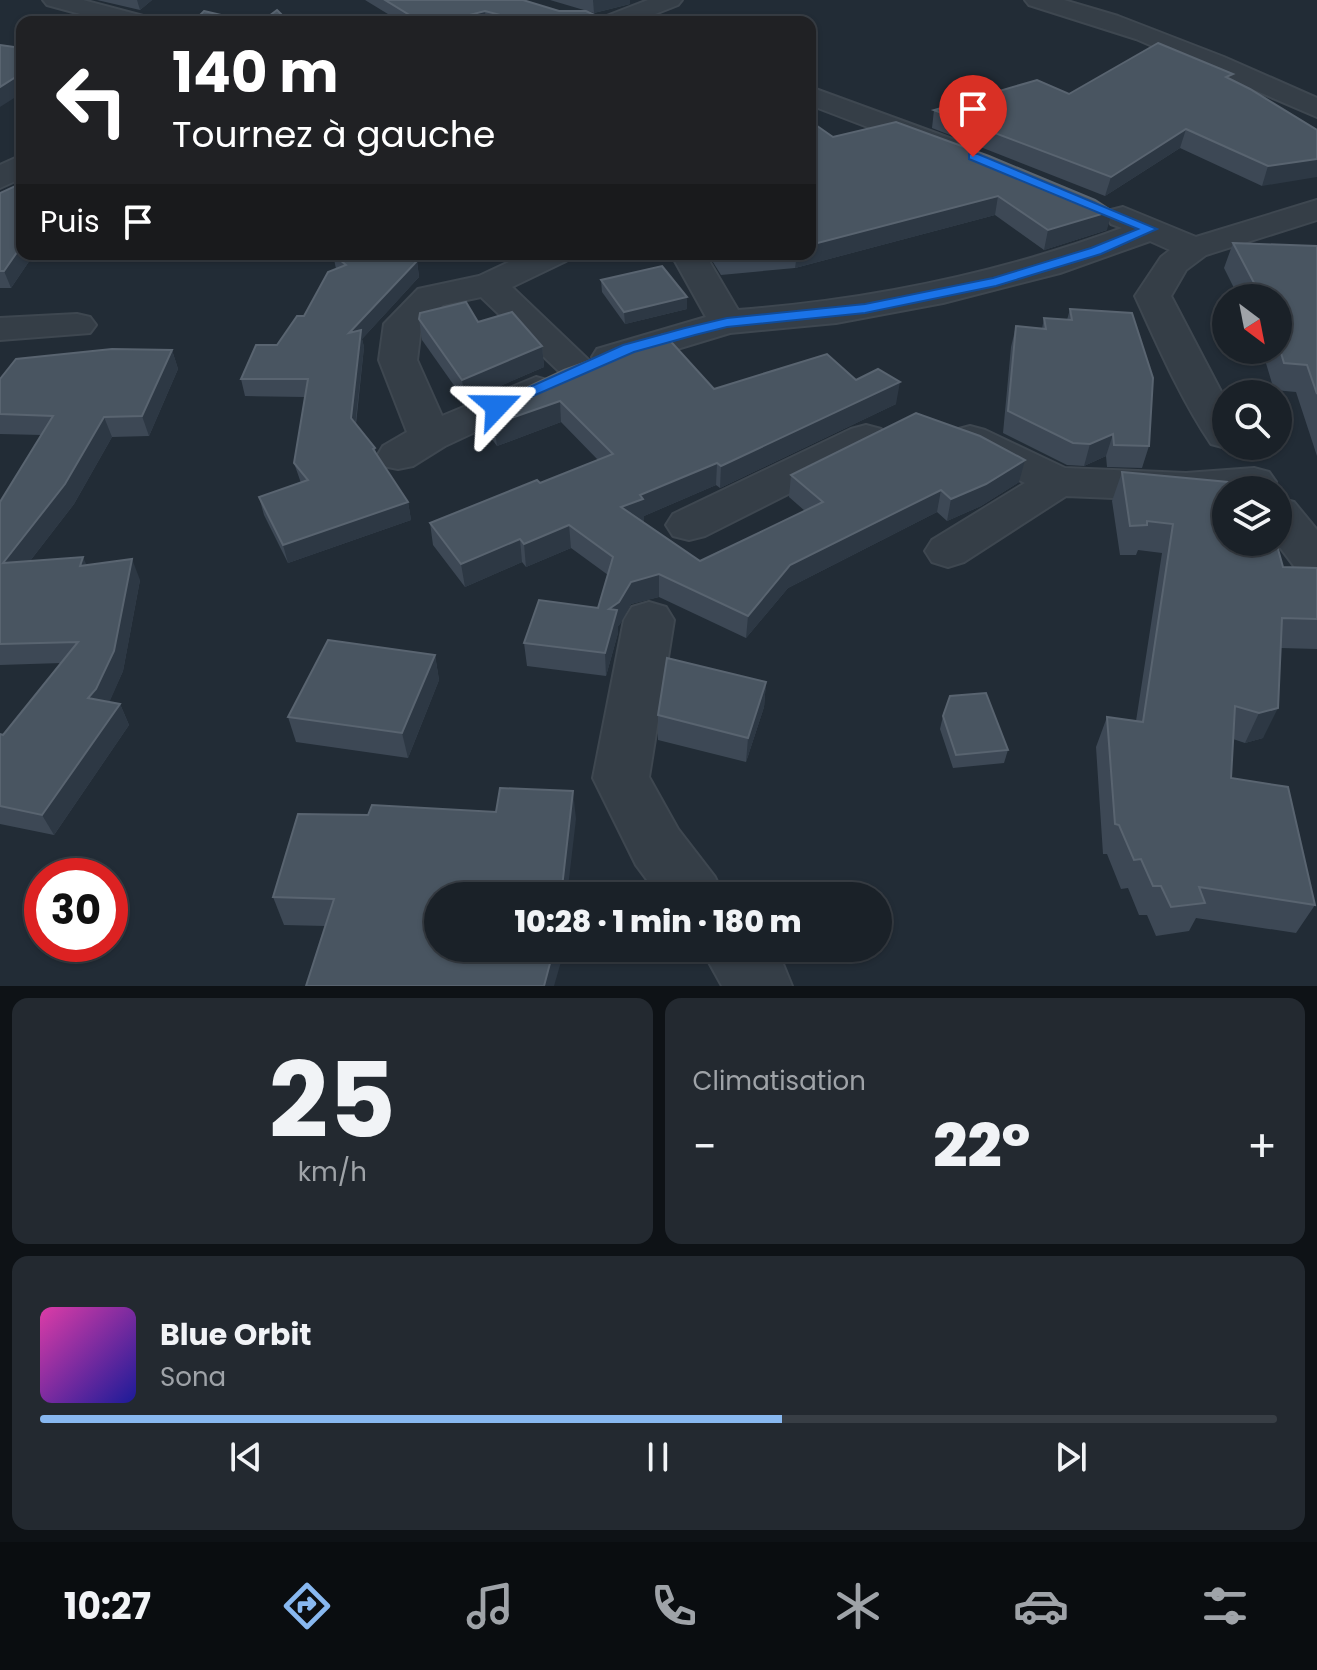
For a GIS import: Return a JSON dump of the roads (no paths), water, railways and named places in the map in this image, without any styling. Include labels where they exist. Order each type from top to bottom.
[{"type":"street","points":[[55,0],[115,16]]},
{"type":"street","points":[[629,16],[670,0]]},
{"type":"street","points":[[1037,0],[1095,15],[1231,68],[1317,109]]},
{"type":"street","points":[[816,97],[971,156]]},
{"type":"street","points":[[0,179],[16,152]]},
{"type":"street","points":[[1095,206],[1194,248]]},
{"type":"street","points":[[1212,411],[1153,296],[1173,264],[1194,248],[1317,210]]},
{"type":"street","points":[[541,260],[489,285],[431,297],[403,324],[398,360],[414,446],[629,349],[727,322],[865,309],[996,281],[1096,251],[1151,229]]},
{"type":"street","points":[[691,260],[727,322]]},
{"type":"street","points":[[489,285],[580,370]]},
{"type":"street","points":[[0,329],[77,325]]},
{"type":"street","points":[[689,525],[917,425],[991,446],[1058,482],[1212,486]]},
{"type":"street","points":[[948,551],[1058,482]]},
{"type":"street","points":[[1292,530],[1317,562]]},
{"type":"street","points":[[649,620],[621,778],[657,847],[683,882]]},
{"type":"street","points":[[742,962],[760,986]]}]
